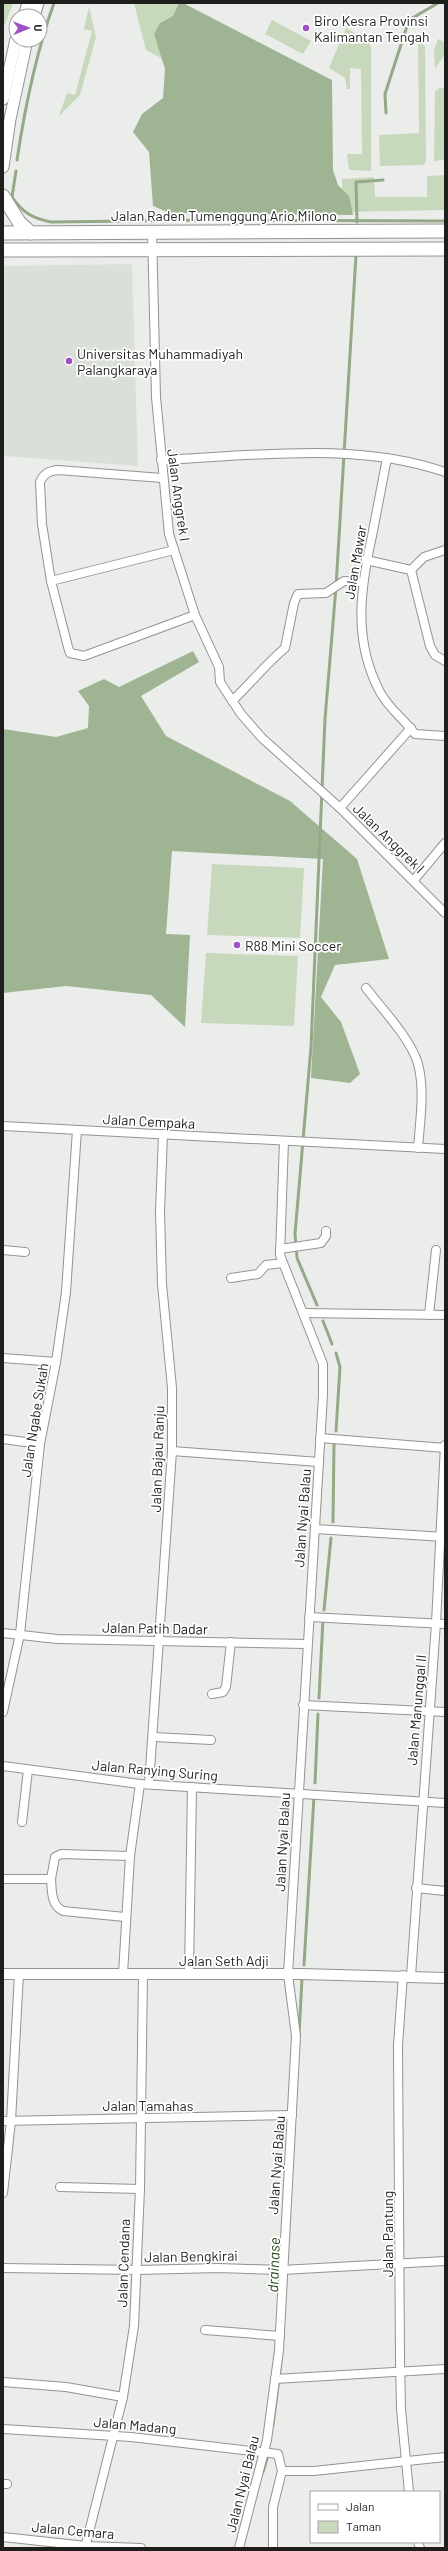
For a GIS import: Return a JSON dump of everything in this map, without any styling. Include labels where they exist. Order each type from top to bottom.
[{"type":"highway","points":[[3,196],[19,222],[31,233]]},
{"type":"highway","name":"Jalan Raden Tumenggung Ario Milono","points":[[3,233],[152,231],[445,231]]},
{"type":"highway","points":[[3,250],[445,249]]},
{"type":"main road","points":[[3,98],[14,48]]},
{"type":"main road","points":[[3,167],[10,119],[25,48]]},
{"type":"street","name":"Jalan Anggrek I","points":[[152,231],[151,250],[156,397],[162,478],[174,550],[194,614],[219,667],[220,682],[232,701],[262,738],[340,808],[445,912]]},
{"type":"street","points":[[161,460],[350,453],[415,463],[445,472]]},
{"type":"street","name":"Jalan Mawar","points":[[387,458],[362,582],[360,618],[367,663],[387,703],[415,734],[445,736]]},
{"type":"street","points":[[162,478],[58,470],[50,471],[43,476],[40,482],[42,524],[51,581],[70,653],[77,656],[84,656],[194,614]]},
{"type":"street","points":[[51,581],[174,550]]},
{"type":"street","points":[[411,570],[424,557],[445,550]]},
{"type":"street","points":[[366,560],[411,570]]},
{"type":"street","points":[[411,570],[430,646],[435,655],[445,661]]},
{"type":"street","points":[[232,701],[252,682],[269,660],[285,648],[294,603],[298,594],[326,593],[344,581],[362,582]]},
{"type":"street","points":[[340,808],[410,728]]},
{"type":"street","points":[[414,880],[445,843]]},
{"type":"street","points":[[366,988],[410,1048],[418,1063],[421,1108],[418,1148]]},
{"type":"street","name":"Jalan Cempaka","points":[[3,1126],[445,1149]]},
{"type":"street","name":"Jalan Ngabe Sukah","points":[[3,1712],[20,1634],[40,1444],[56,1362],[66,1282],[77,1130]]},
{"type":"street","name":"Jalan Bajau Ranju","points":[[149,1784],[154,1737],[172,1451],[172,1388],[162,1284],[160,1212],[163,1134]]},
{"type":"street","name":"Jalan Nyai Balau","points":[[239,2548],[266,2451],[280,2336],[296,2036],[294,1974],[310,1706],[307,1644],[315,1617],[322,1529],[319,1462],[327,1439],[323,1364],[309,1313],[283,1264],[287,1249],[284,1141]]},
{"type":"street","points":[[287,1249],[321,1243],[326,1236],[326,1231]]},
{"type":"street","points":[[3,1250],[25,1252]]},
{"type":"street","points":[[429,1315],[436,1250]]},
{"type":"street","points":[[231,1278],[258,1274],[266,1265],[283,1264]]},
{"type":"street","points":[[309,1313],[445,1316]]},
{"type":"street","points":[[3,1358],[56,1362]]},
{"type":"street","points":[[3,1439],[40,1444]]},
{"type":"street","points":[[327,1439],[445,1447]]},
{"type":"street","name":"Jalan Manunggal II","points":[[407,1976],[416,1888],[436,1623],[442,1537],[445,1447]]},
{"type":"street","points":[[172,1451],[319,1462]]},
{"type":"street","points":[[322,1529],[442,1537]]},
{"type":"street","points":[[315,1617],[445,1624]]},
{"type":"street","name":"Jalan Patih Dadar","points":[[3,1634],[20,1634],[64,1639],[307,1644]]},
{"type":"street","points":[[212,1694],[223,1692],[226,1687],[231,1642]]},
{"type":"street","points":[[310,1706],[445,1712]]},
{"type":"street","points":[[154,1737],[211,1740]]},
{"type":"street","name":"Jalan Ranying Suring","points":[[3,1766],[140,1784],[445,1803]]},
{"type":"street","points":[[22,1822],[28,1770]]},
{"type":"street","points":[[124,1974],[125,1917],[130,1856],[140,1784]]},
{"type":"street","points":[[189,1973],[192,1787]]},
{"type":"street","points":[[125,1917],[63,1911],[57,1908],[53,1902],[51,1879],[55,1857],[61,1854],[130,1856]]},
{"type":"street","points":[[3,1879],[51,1879]]},
{"type":"street","points":[[416,1888],[445,1891]]},
{"type":"street","name":"Jalan Seth Adji","points":[[3,1974],[189,1973],[407,1976],[445,1978]]},
{"type":"street","points":[[3,2193],[7,2121],[19,1974]]},
{"type":"street","name":"Jalan Cendana","points":[[86,2547],[123,2397],[134,2326],[138,2270],[143,1974]]},
{"type":"street","name":"Jalan Pantung","points":[[407,1976],[398,2045],[401,2373],[405,2461],[409,2491]]},
{"type":"street","name":"Jalan Tamahas","points":[[7,2121],[292,2115]]},
{"type":"street","points":[[60,2187],[140,2189]]},
{"type":"street","name":"Jalan Bengkirai","points":[[3,2268],[138,2270],[218,2268],[283,2270],[400,2262],[445,2261]]},
{"type":"street","points":[[205,2330],[280,2336]]},
{"type":"street","points":[[275,2379],[290,2380],[445,2369]]},
{"type":"street","points":[[3,2382],[66,2387],[123,2397]]},
{"type":"street","name":"Jalan Madang","points":[[3,2429],[113,2436],[266,2451],[278,2454],[282,2471]]},
{"type":"street","points":[[274,2548],[273,2506],[282,2471],[314,2471],[445,2457]]},
{"type":"street","name":"Jalan Cemara","points":[[3,2537],[86,2547],[141,2548]]},
{"type":"shaded area","name":"Universitas Muhammadiyah Palangkaraya","points":[[132,264],[138,466],[3,456],[3,266]]},
{"type":"green space","points":[[3,3],[13,3],[11,8],[8,8],[8,16],[3,29]]},
{"type":"green space","points":[[134,3],[179,3],[173,16],[160,23],[154,34],[163,59],[146,50]]},
{"type":"green space","points":[[179,3],[183,3],[332,80],[333,170],[338,185],[349,196],[353,215],[170,213],[153,206],[149,152],[133,132],[142,114],[163,98],[165,69],[154,34],[160,23],[173,16]]},
{"type":"green space","points":[[89,7],[96,37],[80,95],[59,116],[67,93],[75,95],[92,31],[84,29]]},
{"type":"green space","points":[[272,20],[311,41],[303,54],[265,34]]},
{"type":"green space","points":[[346,28],[368,40],[371,47],[371,171],[349,170],[347,154],[362,154],[361,69],[350,68],[350,89],[347,89],[345,78],[329,68]]},
{"type":"green space","points":[[438,39],[445,42],[445,54],[435,69],[434,51]]},
{"type":"green space","points":[[418,42],[425,46],[426,162],[423,165],[380,166],[379,135],[419,133]]},
{"type":"green space","points":[[439,88],[445,88],[445,160],[434,161],[435,92]]},
{"type":"green space","points":[[445,175],[445,210],[343,212],[342,179],[374,177],[375,197],[427,197],[427,176]]},
{"type":"green space","points":[[193,651],[199,662],[141,696],[166,736],[290,801],[357,859],[389,959],[335,965],[321,997],[341,1022],[360,1074],[350,1083],[311,1078],[323,859],[172,851],[166,934],[190,935],[185,1027],[151,995],[66,986],[3,993],[3,729],[56,737],[88,728],[89,706],[78,691],[104,679],[119,687]]},
{"type":"green space","points":[[212,864],[304,868],[300,938],[207,935]]},
{"type":"green space","points":[[206,953],[298,956],[294,1026],[201,1023]]},
{"type":"waterway","points":[[17,160],[32,80],[54,3]]},
{"type":"waterway","points":[[386,113],[385,94],[409,20],[438,3]]},
{"type":"waterway","points":[[16,171],[12,197],[28,214],[38,219],[51,222],[209,220],[445,221]]},
{"type":"waterway","points":[[357,222],[356,182],[383,180]]},
{"type":"waterway","points":[[317,1305],[297,1258],[295,1234],[311,1047],[325,719],[336,587],[356,255]]},
{"type":"waterway","points":[[323,1321],[332,1344]]},
{"type":"waterway","points":[[336,1353],[340,1367],[336,1431]]},
{"type":"waterway","points":[[333,1522],[334,1444]]},
{"type":"waterway","points":[[324,1610],[331,1538]]},
{"type":"waterway","points":[[319,1698],[323,1619]]},
{"type":"waterway","points":[[315,1783],[318,1714]]},
{"type":"waterway","points":[[304,1965],[314,1796]]},
{"type":"waterway","name":"drainase","points":[[299,2035],[302,1979]]},
{"type":"waterway","name":"drainase","points":[[273,2425],[281,2362]]},
{"type":"waterway","name":"drainase","points":[[263,2472],[268,2455]]},
{"type":"place","name":"Biro Kesra Provinsi Kalimantan Tengah","points":[[306,28]]},
{"type":"place","name":"Universitas Muhammadiyah Palangkaraya","points":[[69,361]]},
{"type":"place","name":"R88 Mini Soccer","points":[[237,945]]}]
